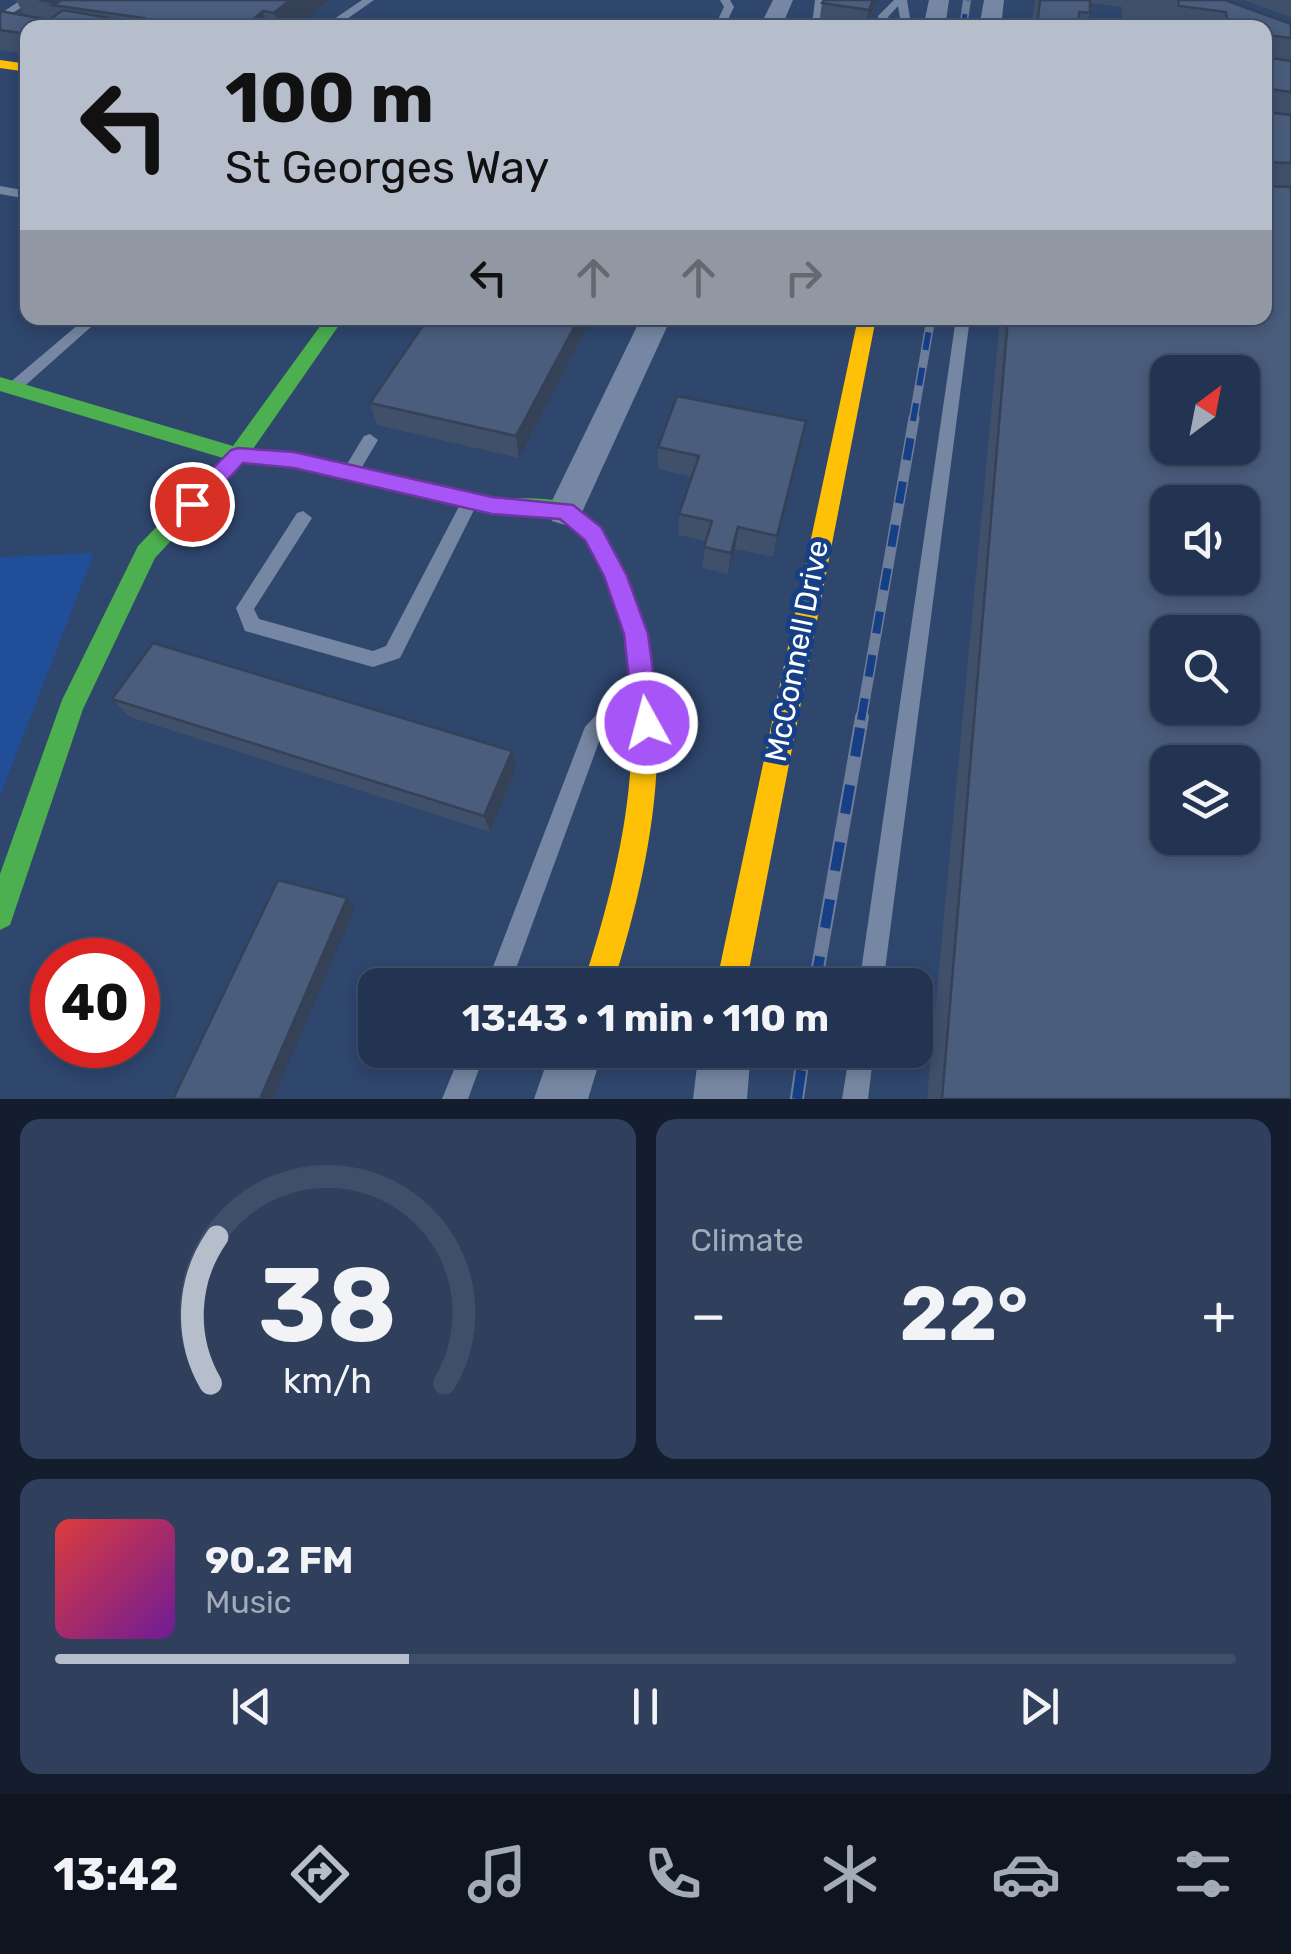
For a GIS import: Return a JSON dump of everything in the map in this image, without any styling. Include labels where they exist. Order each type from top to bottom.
[{"type":"street","points":[[3,896],[71,708],[146,552],[238,455],[330,325]]},
{"type":"street","points":[[565,511],[653,325]]},
{"type":"street","name":"McConnell Drive","points":[[734,968],[866,325]]},
{"type":"street","points":[[6,386],[238,455],[294,460],[470,500],[565,511],[594,534],[616,576],[636,634],[647,723],[638,834],[604,968]]},
{"type":"street","points":[[561,1099],[571,1068]]},
{"type":"street","points":[[720,1099],[723,1068]]},
{"type":"lane","points":[[0,18],[28,0]]},
{"type":"lane","points":[[338,20],[369,0]]},
{"type":"lane","points":[[884,20],[883,16],[901,0]]},
{"type":"lane","points":[[6,386],[85,325]]},
{"type":"lane","points":[[873,968],[963,325]]},
{"type":"lane","points":[[350,473],[370,440]]},
{"type":"lane","points":[[303,518],[245,608],[246,617],[252,625],[372,659],[394,652],[470,500]]},
{"type":"lane","points":[[504,968],[592,734],[642,679]]},
{"type":"lane","points":[[455,1099],[467,1068]]},
{"type":"lane","points":[[856,1099],[860,1068]]},
{"type":"shaded area","points":[[94,553],[0,796],[0,557]]},
{"type":"building","points":[[62,0],[290,0],[274,13],[263,11],[252,20],[142,20],[144,18],[52,5]]},
{"type":"building","points":[[873,0],[869,10],[822,3]]},
{"type":"building","points":[[1040,0],[1090,0],[1090,13],[1079,12],[1079,20],[1038,20]]},
{"type":"building","points":[[1178,0],[1225,0],[1291,24],[1291,38],[1272,36],[1272,20],[1227,20],[1226,12],[1179,6]]},
{"type":"building","points":[[63,10],[121,20],[49,20]]},
{"type":"building","points":[[0,11],[49,20],[20,20],[20,33],[0,30]]},
{"type":"building","points":[[1272,58],[1291,61],[1291,92],[1272,89]]},
{"type":"building","points":[[1272,113],[1291,115],[1291,163],[1272,162]]},
{"type":"building","points":[[1272,186],[1291,187],[1291,1099],[942,1099],[1007,325],[1272,325]]},
{"type":"building","points":[[423,325],[575,325],[516,436],[370,403]]},
{"type":"building","points":[[677,396],[806,421],[777,536],[738,527],[731,553],[704,547],[712,521],[679,514],[699,456],[658,447]]},
{"type":"building","points":[[153,643],[512,751],[484,816],[112,699]]},
{"type":"building","points":[[278,880],[347,898],[260,1099],[173,1099]]},
{"type":"railway","points":[[964,20],[967,0]]},
{"type":"railway","points":[[913,421],[930,325]]},
{"type":"railway","points":[[861,720],[914,418]]},
{"type":"railway","points":[[818,968],[862,717]]},
{"type":"railway","points":[[797,1099],[801,1068]]},
{"type":"traffic: fast","points":[[0,915],[71,708],[146,552],[238,455],[330,325]]},
{"type":"traffic: fast","points":[[0,384],[238,455],[294,460],[492,505],[565,511],[594,534],[616,576],[636,634],[639,661]]},
{"type":"traffic: slow","points":[[0,64],[20,67]]},
{"type":"traffic: slow","points":[[734,968],[866,325]]},
{"type":"traffic: slow","points":[[603,968],[625,889],[643,790],[647,716],[639,661]]},
{"type":"route","points":[[192,504],[238,455],[294,460],[492,506],[565,511],[594,534],[616,576],[636,634],[647,723]]}]
